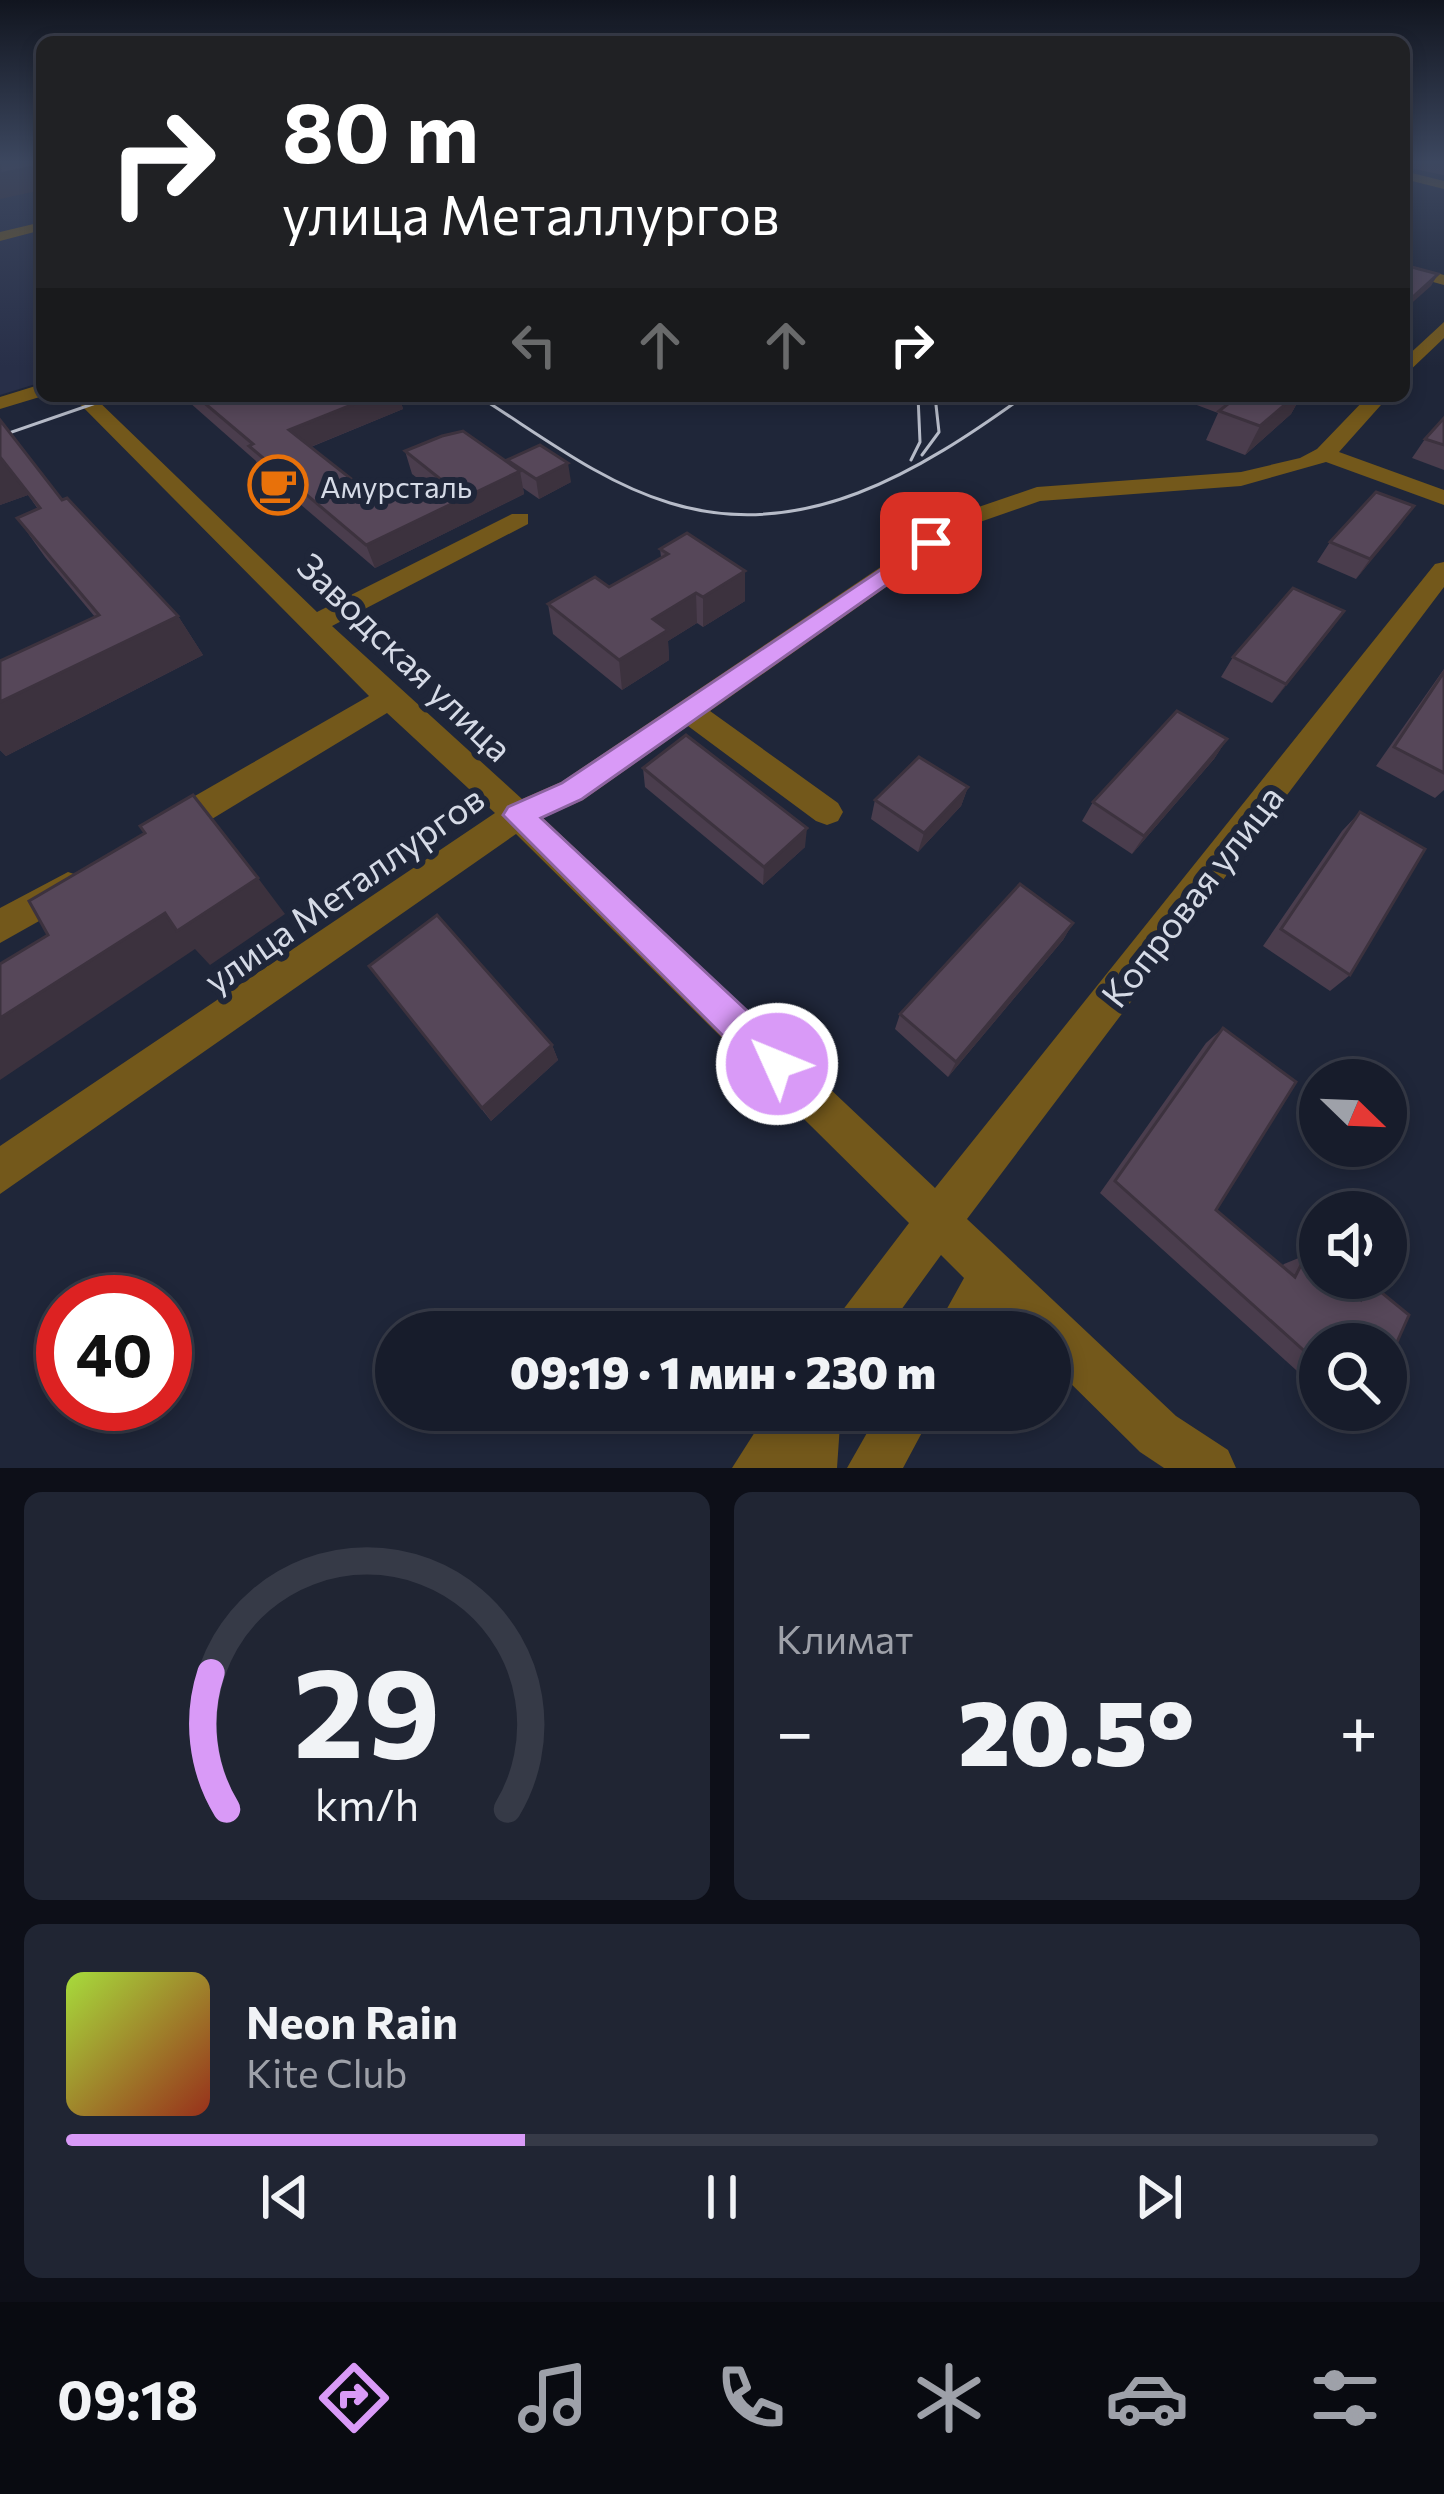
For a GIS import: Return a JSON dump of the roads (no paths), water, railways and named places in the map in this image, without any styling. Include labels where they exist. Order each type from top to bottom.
[{"type":"street","points":[[1410,271],[1444,280]]},
{"type":"street","points":[[1410,364],[1444,327]]},
{"type":"street","points":[[0,403],[36,392]]},
{"type":"street","name":"Заводская улица","points":[[88,402],[388,698],[518,815],[1158,1434],[1210,1468]]},
{"type":"street","points":[[1373,402],[1325,454],[1444,498]]},
{"type":"street","name":"улица Металлургов","points":[[0,1172],[518,815],[572,791],[969,518],[1003,502],[1081,488],[1240,479],[1307,464],[1325,454]]},
{"type":"street","points":[[315,624],[520,518]]},
{"type":"street","name":"Копровая улица","points":[[871,1311],[1444,570]]},
{"type":"street","points":[[143,843],[388,698]]},
{"type":"street","points":[[686,710],[826,812]]},
{"type":"street","points":[[0,927],[102,867]]},
{"type":"street","points":[[971,1311],[994,1274]]},
{"type":"street","points":[[758,1468],[785,1431]]},
{"type":"street","points":[[811,1468],[814,1431]]},
{"type":"street","points":[[873,1468],[896,1431]]},
{"type":"tram line","points":[[0,436],[99,402]]},
{"type":"tram line","points":[[487,402],[571,456],[644,494],[719,513],[767,514],[813,507],[901,474],[1015,402]]},
{"type":"tram line","points":[[911,460],[920,442],[918,402]]},
{"type":"tram line","points":[[922,455],[939,432],[936,402]]},
{"type":"place","name":"Амурсталь","points":[[278,485]]}]
